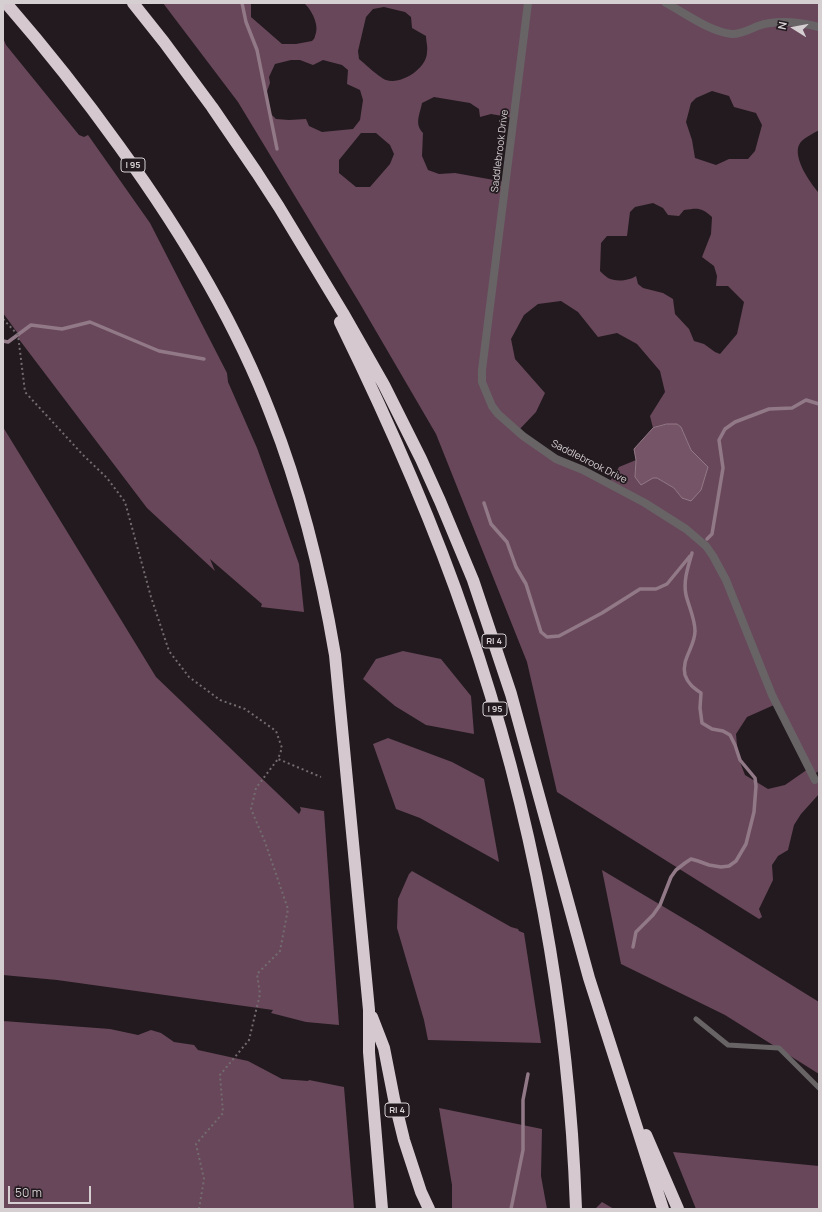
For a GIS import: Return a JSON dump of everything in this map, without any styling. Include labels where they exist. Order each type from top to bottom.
[{"type":"highway","name":"I 95","points":[[6,3],[90,106],[137,170],[181,236],[213,291],[239,341],[271,414],[284,450],[318,565],[335,656],[369,1010],[369,1052],[382,1209]]},
{"type":"highway","name":"I 95","points":[[133,3],[212,106],[257,173],[299,242],[372,388],[437,538],[467,622],[504,739],[541,895],[560,1014],[572,1135],[576,1209]]},
{"type":"highway","name":"RI 4","points":[[299,242],[384,385],[421,459],[452,528],[473,580],[512,694],[585,964],[663,1209]]},
{"type":"highway","name":"RI 4","points":[[369,1010],[384,1048],[394,1100],[404,1140],[421,1192],[429,1209]]},
{"type":"highway","points":[[618,1069],[678,1209]]},
{"type":"street","name":"Saddlebrook Drive","points":[[528,3],[482,370],[482,382],[488,398],[498,414],[523,436],[556,459],[584,470],[644,503],[686,529],[706,546],[726,580],[772,695],[815,780]]},
{"type":"street","points":[[666,3],[711,28],[733,34],[780,21],[803,23],[819,27]]},
{"type":"lane","points":[[696,1019],[728,1045],[779,1048],[819,1088]]},
{"type":"path","points":[[3,319],[18,335],[25,392],[83,455],[107,478],[125,502],[151,597],[169,651],[189,678],[220,700],[245,709],[276,731],[282,748],[278,759],[256,788],[251,809],[265,842],[288,909],[280,950],[257,974],[260,994],[249,1040],[220,1075],[223,1114],[196,1144],[204,1179],[199,1209]]},
{"type":"path","points":[[278,759],[321,778]]},
{"type":"shaded area","points":[[163,3],[251,3],[251,17],[282,44],[296,44],[312,41],[315,37],[317,28],[310,10],[304,3],[819,3],[819,130],[808,136],[800,143],[798,157],[803,170],[819,193],[819,771],[814,774],[819,782],[819,794],[801,814],[794,825],[788,850],[778,856],[772,865],[773,880],[759,909],[762,917],[759,919],[557,792],[527,662],[436,434],[359,302],[238,102]],"holes":[[[384,7],[405,12],[411,17],[412,28],[426,36],[426,58],[423,64],[412,74],[399,80],[386,80],[376,74],[359,59],[358,51],[366,17],[373,9]],[[291,60],[300,60],[313,65],[323,60],[342,65],[348,70],[347,84],[360,90],[363,100],[360,120],[353,129],[322,132],[309,126],[306,119],[276,119],[269,112],[266,94],[270,83],[269,77],[275,64]],[[712,91],[729,96],[734,107],[756,113],[762,125],[755,151],[748,159],[729,159],[716,165],[695,158],[692,140],[686,122],[691,103],[696,98]],[[434,97],[470,103],[479,109],[480,117],[491,114],[514,118],[505,182],[455,173],[439,174],[428,170],[422,156],[423,133],[420,130],[418,122],[422,103]],[[361,133],[376,133],[390,145],[394,154],[390,164],[370,187],[356,187],[339,173],[339,160]],[[653,203],[663,208],[668,215],[679,216],[684,210],[696,209],[705,211],[712,217],[711,234],[702,257],[714,266],[717,276],[716,286],[728,286],[744,302],[737,334],[720,354],[704,344],[694,341],[689,329],[675,314],[673,299],[663,293],[643,288],[638,284],[636,276],[626,280],[614,280],[608,278],[600,271],[601,243],[607,236],[627,236],[630,212],[635,207]],[[561,301],[578,312],[598,337],[617,333],[637,344],[660,371],[665,392],[650,416],[653,428],[667,424],[677,424],[681,427],[691,450],[706,466],[682,498],[674,488],[657,478],[635,477],[636,460],[619,467],[609,483],[523,437],[518,431],[536,412],[545,393],[515,359],[511,339],[524,315],[538,304]],[[774,705],[808,769],[785,785],[768,789],[745,775],[738,757],[736,734],[747,717]]]},
{"type":"shaded area","points":[[3,38],[6,45],[79,135],[84,137],[88,135],[150,223],[227,373],[228,382],[257,448],[299,564],[304,612],[261,607],[262,604],[210,559],[215,571],[147,508],[18,338],[19,335],[3,313]]},
{"type":"shaded area","points":[[667,424],[677,424],[681,427],[691,450],[708,467],[701,490],[691,501],[682,498],[674,488],[657,478],[653,478],[641,485],[635,477],[636,460],[634,449],[653,428]]},
{"type":"shaded area","points":[[3,427],[156,677],[299,814],[301,810],[300,807],[324,811],[339,1025],[306,1022],[271,1013],[273,1010],[57,980],[3,975]]},
{"type":"shaded area","points":[[403,651],[441,659],[471,696],[474,734],[426,725],[395,706],[363,679],[376,659]]},
{"type":"shaded area","points":[[388,738],[452,762],[484,779],[499,862],[420,818],[396,809],[373,744]]},
{"type":"shaded area","points":[[602,870],[819,1002],[819,1074],[725,1015],[621,964]]},
{"type":"shaded area","points":[[412,871],[524,933],[541,1043],[428,1040],[424,1020],[397,928],[398,899],[409,874]]},
{"type":"shaded area","points":[[3,1021],[110,1029],[138,1035],[151,1030],[161,1033],[174,1042],[194,1045],[198,1050],[248,1061],[282,1079],[309,1080],[344,1087],[354,1209],[3,1209]]},
{"type":"shaded area","points":[[439,1108],[542,1129],[541,1176],[547,1209],[452,1209],[452,1185]]},
{"type":"shaded area","points":[[673,1152],[819,1166],[819,1209],[696,1209]]},
{"type":"shaded area","points":[[602,1202],[614,1209],[595,1209]]},
{"type":"waterway","points":[[242,3],[246,22],[257,50],[277,149]]},
{"type":"waterway","points":[[3,341],[8,342],[31,325],[62,329],[90,322],[159,351],[204,359]]},
{"type":"waterway","points":[[707,539],[712,534],[723,468],[719,440],[725,429],[735,422],[769,409],[792,408],[806,400],[819,404]]},
{"type":"waterway","points":[[484,503],[491,524],[507,542],[516,567],[526,584],[541,632],[547,637],[559,636],[602,613],[640,589],[656,589],[667,584],[690,556]]},
{"type":"waterway","points":[[633,947],[636,932],[653,915],[660,905],[671,877],[676,870],[691,859],[721,867],[729,866],[736,861],[746,844],[754,812],[756,786],[755,778],[740,760],[730,735],[723,731],[712,729],[702,723],[700,708],[701,693],[690,683],[685,675],[684,669],[686,658],[693,642],[695,631],[685,590],[686,574],[692,553]]},
{"type":"waterway","points":[[511,1209],[523,1150],[523,1100],[528,1074]]}]
